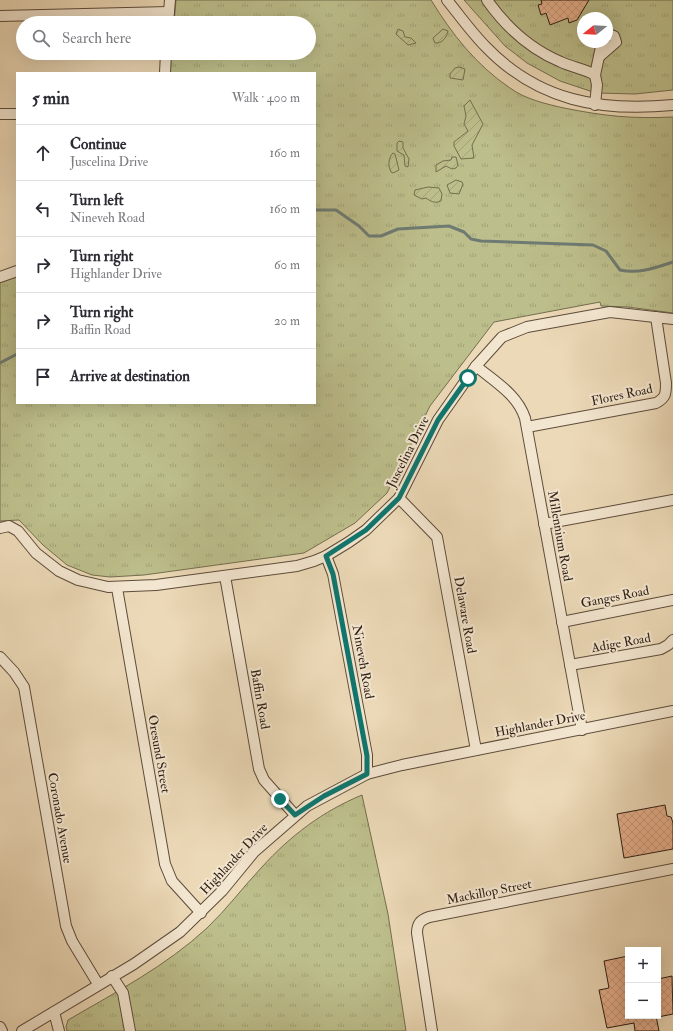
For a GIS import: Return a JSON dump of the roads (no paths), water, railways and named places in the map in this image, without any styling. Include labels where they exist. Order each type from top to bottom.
[{"type":"street","points":[[169,16],[170,0]]},
{"type":"street","points":[[447,0],[486,48],[523,78],[545,90],[567,98],[595,105],[627,108],[673,105]]},
{"type":"street","points":[[487,0],[512,30],[528,43],[561,62],[595,76]]},
{"type":"street","points":[[0,16],[169,12]]},
{"type":"street","points":[[613,36],[616,42],[613,45]]},
{"type":"street","points":[[595,105],[598,85],[595,76],[601,48]]},
{"type":"street","points":[[600,56],[609,48]]},
{"type":"street","points":[[165,72],[166,60]]},
{"type":"street","points":[[0,114],[16,114]]},
{"type":"street","points":[[0,277],[16,271]]},
{"type":"street","name":"Juscelina Drive","points":[[0,528],[9,526],[18,531],[36,553],[59,571],[89,583],[117,588],[156,585],[225,576],[297,566],[314,561],[326,556],[366,530],[399,498],[438,420],[476,366],[502,337],[527,327],[610,312],[673,319]]},
{"type":"street","name":"Flores Road","points":[[526,427],[656,403],[662,400],[666,394],[666,383],[656,317]]},
{"type":"street","name":"Millennium Road","points":[[476,366],[518,402],[525,418],[582,730]]},
{"type":"street","name":"Delaware Road","points":[[399,498],[437,537],[476,750]]},
{"type":"street","points":[[544,524],[673,500]]},
{"type":"street","name":"Nineveh Road","points":[[326,556],[333,574],[367,756],[367,774]]},
{"type":"street","name":"Baffin Road","points":[[225,576],[259,769],[264,780],[295,815]]},
{"type":"street","name":"Oresund Street","points":[[117,588],[165,864],[172,881],[201,913]]},
{"type":"street","name":"Ganges Road","points":[[562,622],[673,600]]},
{"type":"street","name":"Adige Road","points":[[570,665],[661,649],[668,646],[673,640]]},
{"type":"street","name":"Coronado Avenue","points":[[0,657],[14,672],[24,687],[66,926],[72,941],[98,984]]},
{"type":"street","name":"Highlander Drive","points":[[22,1031],[155,950],[201,913],[254,852],[295,815],[324,796],[367,774],[402,765],[673,711]]},
{"type":"street","name":"Mackillop Street","points":[[432,1031],[417,933],[418,924],[422,920],[673,868]]},
{"type":"street","points":[[112,976],[123,993],[130,1031]]},
{"type":"street","points":[[54,1012],[59,1031]]},
{"type":"street","points":[[0,1027],[2,1031]]},
{"type":"waterway","points":[[316,210],[336,210],[359,226],[369,236],[381,236],[398,229],[449,226],[464,232],[471,239],[481,241],[593,245],[606,251],[620,270],[640,271],[673,262]]},
{"type":"waterway","points":[[0,363],[16,355]]}]
